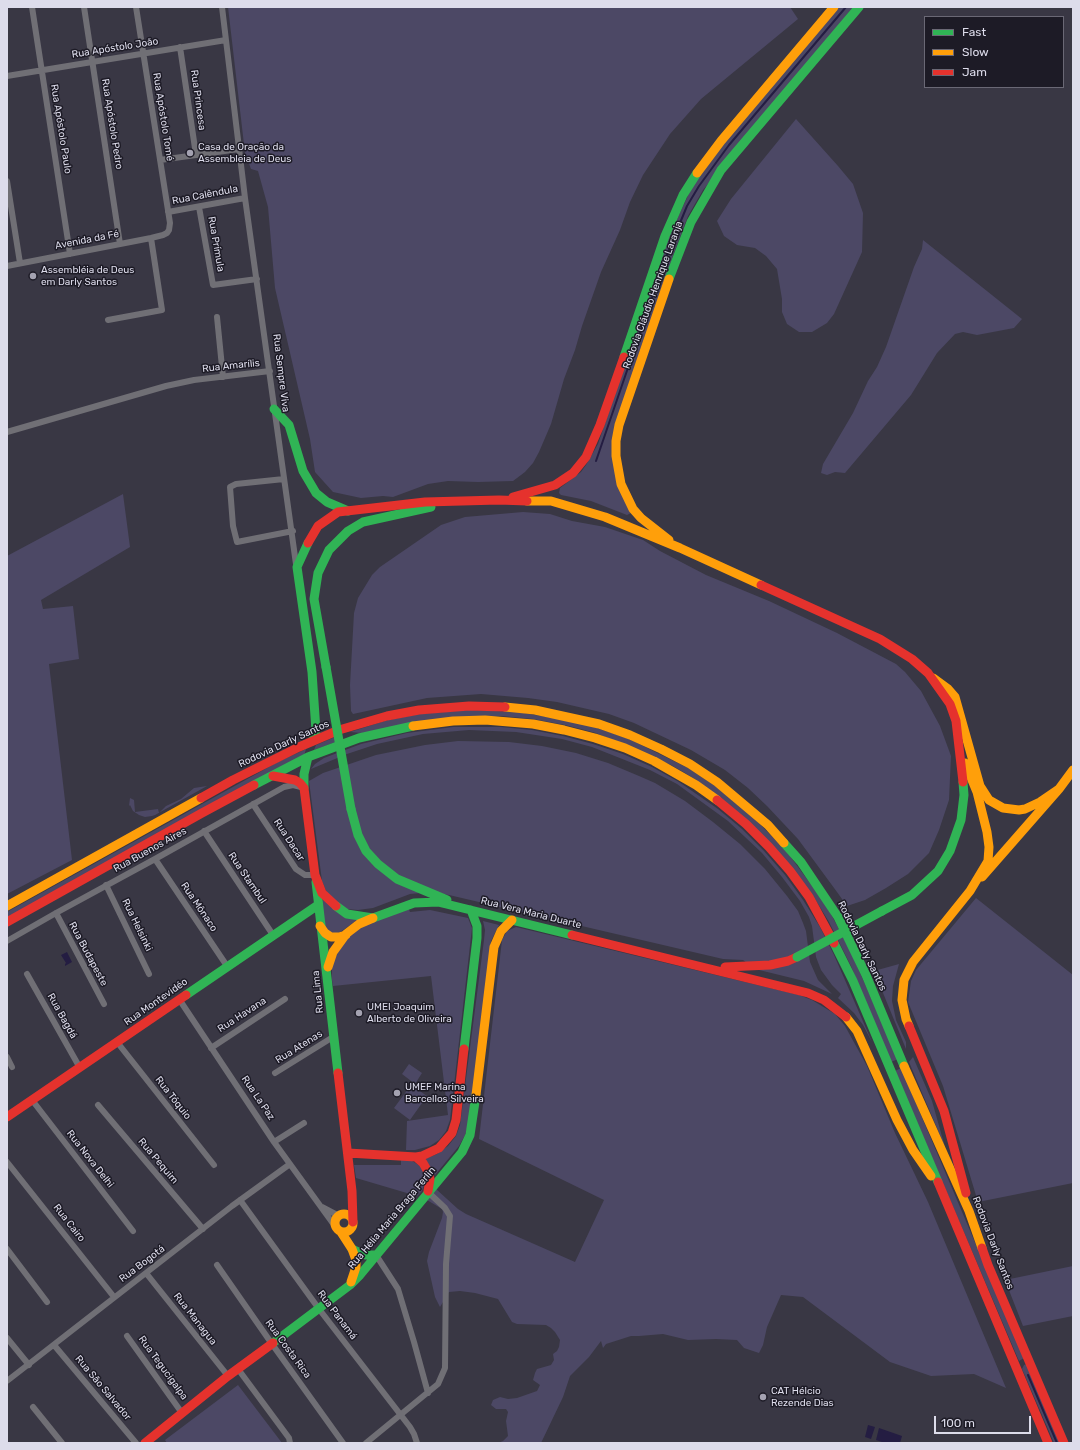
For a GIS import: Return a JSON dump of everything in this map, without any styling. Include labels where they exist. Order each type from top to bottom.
[{"type":"main road","name":"Rodovia Cláudio Henrique Laranja","points":[[499,500],[555,485],[573,473],[586,457],[593,444],[665,236],[683,195],[694,176],[717,146],[834,7]]},
{"type":"main road","name":"Rodovia Cláudio Henrique Laranja","points":[[680,548],[641,518],[633,509],[626,497],[621,484],[616,456],[616,441],[621,418],[683,240],[699,206],[717,176],[734,154],[859,7]]},
{"type":"main road","points":[[274,409],[289,425],[303,471],[316,493],[327,502],[348,511]]},
{"type":"main road","points":[[455,500],[363,522],[344,534],[329,550],[318,573],[314,595],[314,608],[351,809],[355,827],[362,844],[372,858],[384,870],[401,881],[471,910]]},
{"type":"main road","points":[[297,567],[310,538],[318,526],[338,512],[455,500],[551,502],[605,517],[680,548],[880,639],[912,658],[929,675],[943,692],[954,712],[958,730],[964,796],[961,820],[950,851],[938,871],[912,895],[797,957],[779,963],[753,967],[720,967],[684,962]]},
{"type":"main road","name":"Rua Sempre Viva","points":[[297,567],[309,648],[312,680],[316,731],[312,741]]},
{"type":"main road","points":[[929,675],[948,689],[955,698],[980,786],[989,800],[1003,808],[1019,810],[1025,809],[1040,802],[1059,789]]},
{"type":"main road","name":"Rodovia Darly Santos","points":[[7,906],[233,780],[312,741],[360,723],[387,716],[419,710],[469,706],[518,708],[567,716],[599,724],[630,735],[675,756],[717,782],[756,814],[783,841],[811,875],[838,917],[866,976],[913,1088],[969,1211],[988,1265],[1064,1443]]},
{"type":"main road","points":[[7,922],[202,813],[308,757],[359,738],[406,727],[453,721],[485,720],[517,722],[564,730],[618,745],[669,769],[709,794],[746,824],[776,854],[800,884],[825,924],[853,981],[1048,1443]]},
{"type":"main road","points":[[960,751],[977,792],[987,832],[989,847],[987,864],[970,891]]},
{"type":"main road","name":"Rua Lima","points":[[308,757],[304,774],[305,790],[348,1153],[352,1191],[352,1226]]},
{"type":"main road","points":[[969,1211],[963,1179],[944,1111],[914,1040],[902,1007],[903,987],[907,974],[917,956],[970,891],[1059,789],[1073,770]]},
{"type":"main road","points":[[273,776],[295,780],[300,783],[305,790]]},
{"type":"main road","name":"Rua Vera Maria Duarte","points":[[315,875],[322,893],[335,907],[353,916],[373,918]]},
{"type":"main road","name":"Rua Vera Maria Duarte","points":[[327,972],[334,952],[346,934],[359,924],[408,904],[420,902],[438,902],[684,962]]},
{"type":"main road","name":"Rua Montevidéo","points":[[7,1117],[318,905]]},
{"type":"main road","name":"Rua Hélia Maria Braga Ferlin","points":[[416,1157],[428,1154],[444,1143],[452,1133],[456,1120],[478,938],[477,926],[471,910]]},
{"type":"main road","name":"Rua Hélia Maria Braga Ferlin","points":[[145,1443],[228,1376],[350,1286],[462,1152],[470,1135],[473,1122],[494,947],[501,930],[512,920]]},
{"type":"main road","points":[[320,926],[325,933],[332,937],[339,937],[346,934]]},
{"type":"main road","points":[[684,962],[808,993],[824,1000],[838,1010],[857,1031],[900,1126],[913,1150],[942,1193]]},
{"type":"main road","points":[[348,1153],[416,1157],[425,1166],[429,1174],[430,1183],[428,1192]]},
{"type":"main road","name":"Rua Lima","points":[[340,1215],[347,1208],[352,1191]]},
{"type":"main road","points":[[340,1215],[350,1215],[352,1226],[344,1232],[339,1230],[335,1222],[340,1215]]},
{"type":"main road","name":"Rua La Paz","points":[[352,1226],[352,1249]]},
{"type":"main road","name":"Rua La Paz","points":[[339,1230],[352,1249],[356,1260],[356,1267],[350,1286]]},
{"type":"main road","points":[[352,1249],[365,1255],[370,1256],[376,1254]]},
{"type":"street","name":"Rua Apóstolo Paulo","points":[[32,7],[70,254]]},
{"type":"street","name":"Rua Apóstolo Pedro","points":[[84,7],[120,244]]},
{"type":"street","name":"Rua Apóstolo Tomé","points":[[136,7],[170,223],[169,230]]},
{"type":"street","name":"Rua Sempre Viva","points":[[222,7],[245,198],[297,567]]},
{"type":"street","name":"Rua Apóstolo João","points":[[7,76],[226,40]]},
{"type":"street","name":"Rua Princesa","points":[[180,47],[196,155]]},
{"type":"street","points":[[160,160],[239,149]]},
{"type":"street","points":[[7,180],[20,263]]},
{"type":"street","name":"Rua Calêndula","points":[[168,212],[245,198]]},
{"type":"street","name":"Rua Prímula","points":[[199,207],[213,285],[257,279]]},
{"type":"street","name":"Avenida da Fé","points":[[7,266],[151,238],[163,235],[169,230]]},
{"type":"street","points":[[108,320],[162,310],[151,238]]},
{"type":"street","points":[[217,317],[223,377]]},
{"type":"street","name":"Rua Amarílis","points":[[7,432],[166,386],[194,380],[270,372]]},
{"type":"street","points":[[284,479],[236,484],[230,487],[233,526],[237,542],[293,531]]},
{"type":"street","name":"Rua Buenos Aires","points":[[7,941],[287,786],[296,785],[305,790]]},
{"type":"street","name":"Rua Dacar","points":[[253,804],[296,869],[305,875],[315,875]]},
{"type":"street","name":"Rua Stambul","points":[[204,831],[273,935]]},
{"type":"street","name":"Rua Mônaco","points":[[155,859],[227,966]]},
{"type":"street","name":"Rua Helsinki","points":[[106,885],[149,974]]},
{"type":"street","name":"Rua Budapeste","points":[[56,913],[104,1004]]},
{"type":"street","name":"Rua Bagdá","points":[[27,974],[80,1068]]},
{"type":"street","name":"Rua La Paz","points":[[179,999],[274,1142],[339,1230]]},
{"type":"street","name":"Rua Havana","points":[[211,1048],[285,1000]]},
{"type":"street","name":"Rua Atenas","points":[[275,1073],[334,1037]]},
{"type":"street","name":"Rua Tóquio","points":[[117,1042],[214,1166]]},
{"type":"street","points":[[7,1057],[12,1067]]},
{"type":"street","name":"Rua Nova Delhi","points":[[32,1100],[133,1231]]},
{"type":"street","name":"Rua Pequim","points":[[98,1105],[203,1229]]},
{"type":"street","points":[[274,1142],[304,1123]]},
{"type":"street","name":"Rua Cairo","points":[[7,1162],[114,1297]]},
{"type":"street","name":"Rua Bogotá","points":[[7,1381],[240,1200],[290,1164]]},
{"type":"street","points":[[366,1443],[438,1384],[445,1368],[446,1264],[450,1222],[448,1212],[428,1192]]},
{"type":"street","name":"Rua Panamá","points":[[240,1200],[414,1434],[417,1443]]},
{"type":"street","name":"Rua La Paz","points":[[322,1207],[340,1215]]},
{"type":"street","points":[[7,1249],[47,1302]]},
{"type":"street","points":[[376,1254],[398,1289],[428,1393]]},
{"type":"street","name":"Rua Costa Rica","points":[[217,1265],[344,1443]]},
{"type":"street","name":"Rua Managua","points":[[146,1273],[228,1376]]},
{"type":"street","name":"Rua Tegucigalpa","points":[[127,1336],[182,1413]]},
{"type":"street","points":[[7,1338],[28,1365]]},
{"type":"street","name":"Rua São Salvador","points":[[54,1345],[136,1443]]},
{"type":"street","points":[[238,1369],[288,1438],[290,1443]]},
{"type":"street","points":[[33,1407],[62,1443]]},
{"type":"shaded area","points":[[228,7],[790,7],[798,19],[701,99],[670,134],[643,175],[630,202],[620,230],[601,272],[564,379],[551,424],[539,452],[533,463],[525,472],[513,481],[448,481],[428,484],[393,497],[383,496],[361,498],[333,492],[315,472],[310,439],[275,288],[268,207],[258,171],[251,169],[245,153]]},
{"type":"shaded area","points":[[839,7],[853,7],[703,190],[688,216],[675,250],[613,435],[631,513],[627,515],[591,501],[561,495],[559,493],[560,488],[581,472],[598,444],[665,245],[693,185],[734,130]]},
{"type":"shaded area","points":[[796,119],[853,184],[863,213],[862,252],[834,314],[827,323],[812,332],[799,332],[787,324],[782,312],[782,299],[777,269],[766,256],[755,248],[737,245],[724,236],[717,221],[731,199]]},
{"type":"shaded area","points":[[923,240],[1022,319],[1014,328],[977,335],[963,332],[955,334],[937,353],[911,395],[845,473],[835,472],[827,475],[821,473],[823,464],[853,413],[886,347],[914,267],[922,249]]},
{"type":"shaded area","points":[[123,494],[130,547],[41,600],[43,609],[73,606],[79,659],[49,664],[72,860],[7,894],[7,556]]},
{"type":"shaded area","points":[[523,512],[550,514],[572,521],[605,527],[643,540],[660,551],[706,575],[769,601],[837,633],[896,664],[921,691],[940,726],[951,756],[949,800],[939,830],[929,853],[908,874],[865,900],[847,906],[798,839],[748,788],[725,770],[691,750],[634,723],[609,714],[557,702],[481,694],[427,698],[353,714],[351,711],[350,685],[354,613],[358,598],[372,575],[380,567],[441,525],[465,517]]},
{"type":"shaded area","points":[[469,710],[518,712],[582,723],[629,739],[688,768],[715,786],[753,817],[787,852],[826,905],[849,948],[898,1059],[891,1062],[851,966],[829,922],[812,894],[698,781],[685,773],[671,765],[596,733],[533,719],[501,716],[362,733],[350,732],[388,720],[420,714]]},
{"type":"shaded area","points":[[453,727],[501,727],[532,730],[593,744],[623,754],[652,767],[679,782],[718,809],[742,829],[764,851],[785,875],[803,900],[820,927],[834,955],[872,1042],[863,1025],[854,1013],[838,998],[841,994],[821,970],[816,957],[812,926],[809,917],[800,901],[782,877],[762,853],[728,821],[677,784],[650,770],[592,747],[562,739],[516,732],[469,730],[423,734],[377,744],[347,754],[311,769],[315,764],[324,758],[361,744],[407,733]]},
{"type":"shaded area","points":[[335,737],[341,740],[314,750],[316,745]]},
{"type":"shaded area","points":[[458,741],[509,742],[542,746],[576,753],[608,763],[655,783],[685,801],[740,844],[765,869],[787,896],[798,911],[806,931],[810,962],[818,980],[832,994],[804,981],[755,969],[743,960],[723,959],[449,895],[431,892],[410,894],[373,908],[358,910],[347,909],[336,902],[327,893],[322,881],[309,781],[323,773],[376,755],[425,745]]},
{"type":"shaded area","points":[[306,749],[304,756],[7,918],[7,912],[278,762]]},
{"type":"shaded area","points":[[207,786],[160,812],[166,806],[181,799],[194,788]]},
{"type":"shaded area","points":[[130,798],[134,800],[135,812],[158,809],[159,813],[145,817],[139,815],[133,811],[130,805],[129,806]]},
{"type":"shaded area","points":[[976,898],[1073,975],[1073,1183],[978,1202],[943,1086],[908,1002],[911,981],[916,970]]},
{"type":"shaded area","points":[[323,900],[357,920],[339,933],[335,934],[326,931],[321,903]]},
{"type":"shaded area","points":[[408,907],[410,912],[430,910],[468,918],[472,928],[450,1120],[446,1131],[439,1140],[430,1146],[415,1150],[406,1150],[407,1121],[448,1115],[431,976],[333,986],[332,980],[332,966],[340,947],[357,929]]},
{"type":"shaded area","points":[[483,921],[499,925],[491,941],[469,1123],[459,1146],[435,1175],[425,1159],[437,1154],[448,1146],[456,1136],[460,1125],[484,940],[485,930]]},
{"type":"shaded area","points":[[516,927],[799,995],[812,1000],[835,1014],[845,1026],[867,1066],[895,1133],[928,1202],[1006,1388],[974,1374],[931,1376],[890,1362],[803,1297],[781,1295],[767,1327],[763,1345],[759,1353],[744,1348],[737,1340],[688,1340],[663,1334],[631,1336],[606,1344],[603,1348],[601,1341],[589,1357],[570,1376],[563,1397],[541,1443],[498,1443],[503,1441],[508,1436],[506,1421],[508,1412],[506,1409],[496,1409],[491,1405],[493,1400],[500,1397],[508,1399],[517,1398],[537,1391],[540,1385],[533,1380],[535,1373],[537,1369],[551,1365],[554,1360],[553,1354],[559,1347],[560,1340],[555,1332],[546,1325],[517,1324],[512,1322],[498,1299],[475,1293],[460,1291],[449,1292],[440,1307],[435,1297],[427,1261],[443,1212],[442,1209],[427,1200],[436,1189],[458,1209],[466,1214],[575,1262],[604,1200],[479,1139],[502,940],[507,931]]},
{"type":"shaded area","points":[[67,952],[72,962],[65,966],[66,963],[61,955]]},
{"type":"shaded area","points":[[899,964],[893,986],[892,1001],[896,1020],[906,1042],[906,1049],[874,971]]},
{"type":"shaded area","points":[[913,1057],[932,1101],[945,1147],[909,1062]]},
{"type":"shaded area","points":[[409,1064],[422,1073],[415,1084],[402,1074]]},
{"type":"shaded area","points":[[901,1068],[1024,1358],[1019,1361],[895,1071]]},
{"type":"shaded area","points":[[411,1085],[427,1096],[410,1120],[394,1108]]},
{"type":"shaded area","points":[[408,1159],[420,1166],[425,1178],[422,1191],[417,1196],[356,1178],[354,1165],[401,1165],[401,1160]]},
{"type":"shaded area","points":[[1073,1266],[1073,1316],[1023,1326],[1005,1280]]},
{"type":"shaded area","points":[[1027,1364],[1060,1443],[1054,1443],[1022,1369],[1024,1365]]},
{"type":"shaded area","points":[[238,1385],[282,1443],[167,1443],[165,1440]]},
{"type":"shaded area","points":[[868,1425],[875,1427],[871,1439],[865,1437]]},
{"type":"shaded area","points":[[879,1428],[902,1436],[900,1443],[885,1443],[876,1440]]},
{"type":"waterway","points":[[596,461],[666,257],[687,206],[699,186],[729,145],[846,7]]},
{"type":"waterway","points":[[1028,1375],[1057,1443]]},
{"type":"traffic: fast","points":[[669,279],[691,222],[721,170],[859,7]]},
{"type":"traffic: fast","points":[[624,357],[665,236],[683,195],[697,173]]},
{"type":"traffic: fast","points":[[274,409],[289,425],[303,471],[316,493],[327,502],[348,511]]},
{"type":"traffic: fast","points":[[326,667],[314,599],[318,573],[329,550],[348,531],[363,522],[431,507]]},
{"type":"traffic: fast","points":[[308,543],[297,567],[312,672],[316,731],[312,741]]},
{"type":"traffic: fast","points":[[326,667],[351,809]]},
{"type":"traffic: fast","points":[[254,785],[308,757],[359,738],[413,726]]},
{"type":"traffic: fast","points":[[304,788],[304,774],[308,757]]},
{"type":"traffic: fast","points":[[882,911],[912,895],[938,871],[950,851],[961,820],[964,795],[963,782]]},
{"type":"traffic: fast","points":[[351,809],[358,835],[366,851],[378,864],[397,879],[447,900]]},
{"type":"traffic: fast","points":[[784,843],[801,862],[838,917],[866,975],[904,1066]]},
{"type":"traffic: fast","points":[[316,882],[338,1073]]},
{"type":"traffic: fast","points":[[336,906],[347,914],[373,918],[414,903],[438,902],[572,935]]},
{"type":"traffic: fast","points":[[186,995],[318,905]]},
{"type":"traffic: fast","points":[[464,1049],[477,938],[477,926],[471,910]]},
{"type":"traffic: fast","points":[[797,957],[882,911]]},
{"type":"traffic: fast","points":[[834,943],[853,981],[938,1182]]},
{"type":"traffic: fast","points":[[273,1343],[350,1285],[360,1275],[462,1152],[470,1135],[476,1095]]},
{"type":"traffic: fast","points":[[352,1249],[365,1255],[376,1255]]},
{"type":"traffic: slow","points":[[697,173],[721,141],[834,7]]},
{"type":"traffic: slow","points":[[669,279],[619,425],[616,441],[616,456],[621,484],[633,509],[641,518],[669,540]]},
{"type":"traffic: slow","points":[[527,501],[551,501],[605,517],[680,548],[761,585]]},
{"type":"traffic: slow","points":[[933,678],[948,689],[955,697],[980,786],[989,800],[1003,808],[1019,810],[1025,809],[1040,802],[1059,789]]},
{"type":"traffic: slow","points":[[505,707],[535,710],[599,724],[630,735],[661,749],[690,764],[717,782],[768,825],[784,843]]},
{"type":"traffic: slow","points":[[413,726],[453,721],[485,720],[533,724],[564,730],[625,748],[654,761],[696,785],[717,800]]},
{"type":"traffic: slow","points":[[909,1026],[902,1000],[904,980],[913,962],[970,891],[988,861],[989,847],[987,832],[977,792],[965,763]]},
{"type":"traffic: slow","points":[[982,877],[1059,789],[1073,770]]},
{"type":"traffic: slow","points":[[7,906],[201,798]]},
{"type":"traffic: slow","points":[[328,967],[333,952],[346,934],[359,924],[373,918]]},
{"type":"traffic: slow","points":[[476,1095],[494,947],[501,931],[512,920]]},
{"type":"traffic: slow","points":[[320,926],[325,933],[331,937],[346,935]]},
{"type":"traffic: slow","points":[[846,1017],[857,1031],[897,1120],[913,1150],[931,1176]]},
{"type":"traffic: slow","points":[[904,1066],[969,1211],[982,1248]]},
{"type":"traffic: slow","points":[[344,1214],[350,1217],[353,1223],[350,1229],[344,1232],[338,1229],[335,1223],[338,1217],[344,1214]]},
{"type":"traffic: slow","points":[[341,1232],[352,1249],[356,1260],[356,1267],[351,1282]]},
{"type":"traffic: jam","points":[[513,497],[555,485],[573,473],[586,457],[600,425],[624,357]]},
{"type":"traffic: jam","points":[[308,543],[318,526],[338,512],[425,502],[499,500],[527,501]]},
{"type":"traffic: jam","points":[[761,585],[880,639],[912,659],[928,673],[950,704],[956,721],[963,782]]},
{"type":"traffic: jam","points":[[201,798],[299,747],[339,730],[387,716],[419,710],[469,706],[505,707]]},
{"type":"traffic: jam","points":[[273,776],[295,780],[304,788],[315,875],[322,893],[336,906]]},
{"type":"traffic: jam","points":[[7,922],[254,785]]},
{"type":"traffic: jam","points":[[717,800],[746,824],[790,871],[809,897],[834,943]]},
{"type":"traffic: jam","points":[[572,935],[808,993],[824,1000],[846,1017]]},
{"type":"traffic: jam","points":[[725,967],[770,965],[788,961],[797,957]]},
{"type":"traffic: jam","points":[[7,1117],[186,995]]},
{"type":"traffic: jam","points":[[909,1026],[944,1111],[966,1193]]},
{"type":"traffic: jam","points":[[348,1153],[416,1157],[422,1156],[439,1148],[452,1133],[456,1120],[464,1049]]},
{"type":"traffic: jam","points":[[338,1073],[352,1191],[353,1222]]},
{"type":"traffic: jam","points":[[416,1157],[423,1163],[427,1170],[430,1179],[428,1191]]},
{"type":"traffic: jam","points":[[938,1182],[1048,1443]]},
{"type":"traffic: jam","points":[[982,1248],[1064,1443]]},
{"type":"traffic: jam","points":[[145,1443],[228,1376],[273,1343]]},
{"type":"place","name":"Casa de Oração da Assembleia de Deus","points":[[190,153]]},
{"type":"place","name":"Assembléia de Deus em Darly Santos","points":[[33,276]]},
{"type":"place","name":"UMEI Joaquim Alberto de Oliveira","points":[[359,1013]]},
{"type":"place","name":"UMEF Marina Barcellos Silveira","points":[[397,1093]]},
{"type":"place","name":"CAT Hélcio Rezende Dias","points":[[763,1397]]}]
